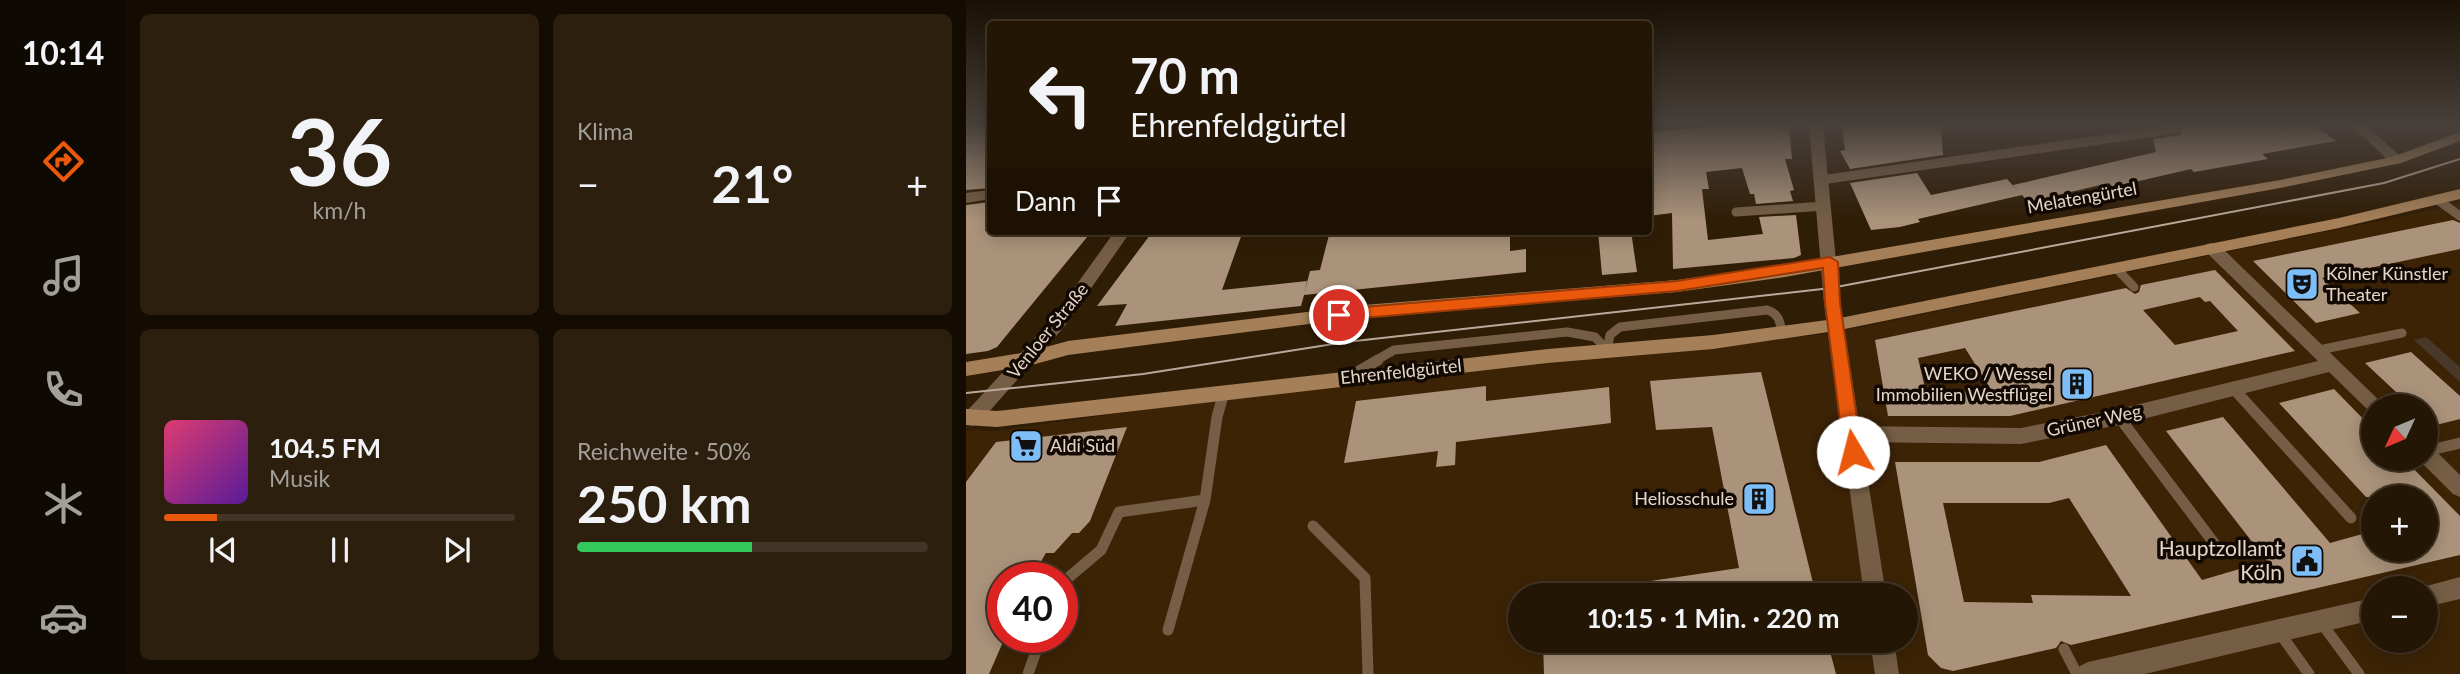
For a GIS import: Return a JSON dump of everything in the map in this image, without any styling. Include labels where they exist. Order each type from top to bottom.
[{"type":"main road","name":"Melatengürtel","points":[[1830,262],[2280,184],[2403,157]]},
{"type":"main road","points":[[1835,324],[2117,269],[2460,194]]},
{"type":"main road","points":[[966,369],[1028,359],[1068,348],[1351,313],[1677,286],[1830,262]]},
{"type":"main road","name":"Ehrenfeldgürtel","points":[[968,420],[997,419],[1349,377],[1607,350],[1713,342],[1835,324]]},
{"type":"street","points":[[1819,157],[1835,324],[1873,583]]},
{"type":"street","name":"Venloer Straße","points":[[968,420],[1028,359],[1058,323],[1120,235]]},
{"type":"street","points":[[2212,248],[2364,394]]},
{"type":"street","name":"Grüner Weg","points":[[1850,434],[2021,436],[2119,417],[2233,388],[2326,357]]},
{"type":"street","points":[[2438,465],[2460,488]]},
{"type":"street","points":[[2438,593],[2460,588]]},
{"type":"street","points":[[2088,674],[2361,612]]},
{"type":"street","points":[[1884,653],[1887,674]]},
{"type":"lane","points":[[1821,180],[1978,157]]},
{"type":"lane","points":[[2438,200],[2460,216]]},
{"type":"lane","points":[[1736,212],[1825,206]]},
{"type":"lane","points":[[2117,269],[2134,287]]},
{"type":"lane","points":[[1607,350],[1610,335],[1620,327],[1767,310],[1774,312],[1779,319],[1782,332]]},
{"type":"lane","points":[[2326,357],[2402,333]]},
{"type":"lane","points":[[2233,388],[2351,519]]},
{"type":"lane","points":[[1168,630],[1205,500],[1217,417],[1217,393]]},
{"type":"lane","points":[[2119,417],[2220,551]]},
{"type":"lane","points":[[2438,449],[2460,443]]},
{"type":"lane","points":[[1078,569],[1101,550],[1119,512],[1205,500]]},
{"type":"lane","points":[[1313,526],[1365,578],[1368,674]]},
{"type":"lane","points":[[2320,621],[2359,674]]},
{"type":"lane","points":[[2278,632],[2309,674]]},
{"type":"lane","points":[[2064,649],[2077,674]]},
{"type":"lane","points":[[1028,674],[1035,653]]},
{"type":"shaded area","points":[[2460,202],[2460,674],[966,674],[966,430],[995,431],[1162,407],[1827,334],[2442,208]]},
{"type":"shaded area","points":[[2426,337],[2460,367],[2460,382],[2414,340]]},
{"type":"building","points":[[966,157],[987,157],[987,188],[966,190]]},
{"type":"building","points":[[1652,157],[1792,157],[1785,159],[1794,190],[1790,191],[1793,201],[1756,204],[1742,168],[1706,172],[1709,189],[1702,189],[1708,240],[1763,234],[1759,217],[1796,215],[1801,255],[1794,258],[1673,269],[1672,213],[1652,216]]},
{"type":"building","points":[[1844,157],[1927,157],[1850,169]]},
{"type":"building","points":[[2132,157],[2268,159],[2194,172],[2191,169],[2113,187],[2109,183],[2028,202],[2022,195],[1918,219],[1920,222],[1900,227],[1871,230],[1850,183],[1917,173],[1931,195],[2007,179],[2018,191],[2013,185]]},
{"type":"building","points":[[987,202],[987,235],[1089,235],[997,347],[966,354],[966,205]]},
{"type":"building","points":[[2453,220],[2460,223],[2460,249],[2322,278],[2360,313],[2316,323],[2253,261]]},
{"type":"building","points":[[1150,235],[1242,235],[1222,290],[1307,281],[1304,294],[1310,271],[1320,270],[1329,235],[1510,235],[1510,251],[1526,249],[1526,272],[1304,295],[1301,306],[1115,326],[1127,304],[1097,306]]},
{"type":"building","points":[[1598,235],[1632,235],[1637,272],[1602,275]]},
{"type":"building","points":[[2215,270],[2295,351],[2010,416],[1888,416],[1875,340],[2126,288],[2135,294],[2139,292],[2141,285]],"holes":[[[2200,297],[2205,302],[2210,301],[2238,331],[2175,345],[2143,310]],[[1965,348],[1992,391],[1926,392],[1918,358]]]},
{"type":"building","points":[[2411,352],[2460,396],[2460,419],[2438,424],[2438,394],[2398,394],[2365,363]]},
{"type":"building","name":"Heliosschule","points":[[1761,372],[1813,583],[1637,583],[1739,568],[1712,427],[1656,430],[1650,381]]},
{"type":"building","points":[[1486,386],[1486,401],[1609,387],[1611,423],[1456,442],[1455,465],[1436,467],[1438,451],[1344,463],[1356,401]]},
{"type":"building","points":[[2334,389],[2361,417],[2361,471],[2416,471],[2430,485],[2361,485],[2361,492],[2279,403]]},
{"type":"building","points":[[2223,417],[2330,543],[2361,534],[2361,562],[2430,562],[2071,645],[2061,641],[2056,648],[1953,671],[1941,668],[1928,655],[1918,583],[1916,583],[1895,462],[2039,462],[2106,445],[2202,580],[2267,561],[2166,431]],"holes":[[[2069,498],[2131,596],[2031,595],[2033,603],[1964,602],[1943,503],[2049,503]]]},
{"type":"building","points":[[1127,427],[1090,521],[1079,533],[1072,533],[1054,553],[1046,553],[1041,562],[987,562],[987,653],[998,653],[989,674],[966,674],[966,482],[996,442]]},
{"type":"building","points":[[2438,494],[2460,516],[2460,555],[2438,560]]},
{"type":"building","points":[[1543,653],[1830,653],[1836,674],[1544,674]]},
{"type":"tram line","points":[[966,393],[1143,374],[1346,342],[1831,288],[2384,183],[2460,159]]},
{"type":"place","name":"Kölner Künstler Theater","points":[[2302,284]]},
{"type":"place","name":"WEKO / Wessel Immobilien Westflügel","points":[[2077,384]]},
{"type":"place","name":"Aldi Süd","points":[[1026,446]]},
{"type":"place","name":"Heliosschule","points":[[1759,499]]},
{"type":"place","name":"Hauptzollamt Köln","points":[[2307,561]]},
{"type":"route","points":[[1339,315],[1677,286],[1830,262],[1832,303],[1853,452]]}]
